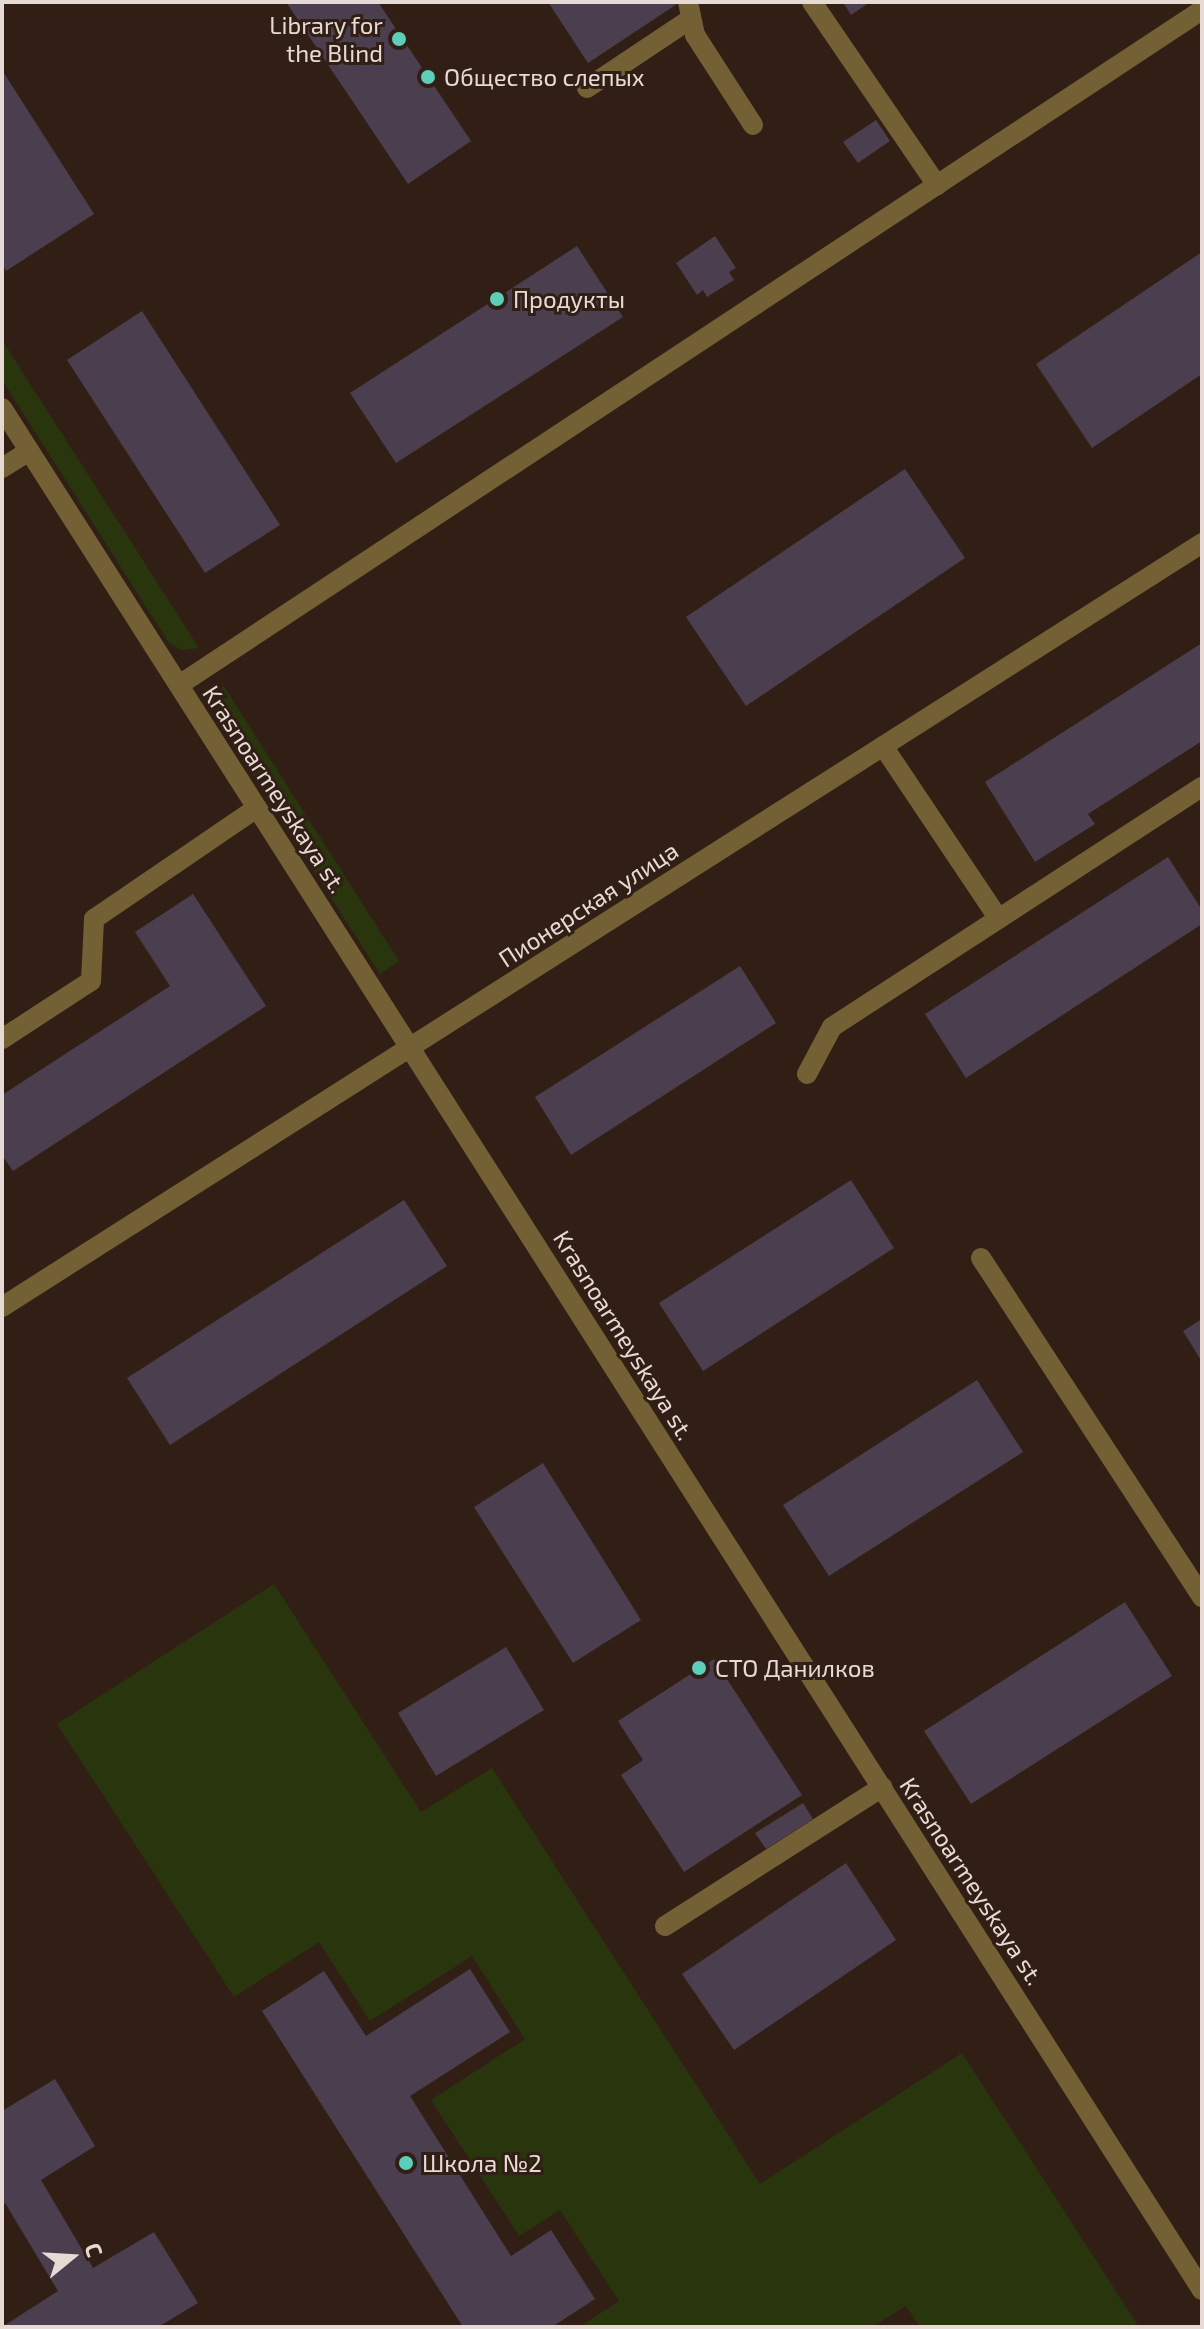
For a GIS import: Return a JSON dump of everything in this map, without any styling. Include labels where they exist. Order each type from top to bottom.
[{"type":"street","points":[[812,2],[937,185]]},
{"type":"street","points":[[179,685],[1202,10]]},
{"type":"street","points":[[587,88],[689,11],[695,35],[753,125]]},
{"type":"street","name":"Krasnoarmeyskaya st.","points":[[2,408],[1202,2290]]},
{"type":"street","points":[[2,468],[29,451]]},
{"type":"street","name":"Пионерская улица","points":[[2,1307],[1202,543]]},
{"type":"street","points":[[883,746],[998,918]]},
{"type":"street","points":[[807,1074],[832,1027],[1202,787]]},
{"type":"street","points":[[2,1039],[91,981],[94,919],[257,808]]},
{"type":"street","points":[[981,1258],[1202,1597]]},
{"type":"street","points":[[665,1926],[882,1787]]},
{"type":"green space","points":[[2,340],[199,648],[181,650],[169,643],[2,380]]},
{"type":"green space","points":[[223,685],[399,961],[380,974],[221,726],[216,700]]},
{"type":"green space","points":[[274,1584],[421,1812],[492,1768],[760,2184],[962,2053],[1139,2327],[920,2327],[906,2306],[872,2327],[579,2327],[619,2301],[560,2210],[519,2236],[431,2100],[525,2039],[472,1956],[370,2021],[319,1942],[234,1997],[57,1724]]},
{"type":"building","points":[[286,2],[378,2],[471,141],[408,184]]},
{"type":"building","points":[[548,2],[676,2],[677,4],[588,63]]},
{"type":"building","points":[[843,2],[870,2],[851,15]]},
{"type":"building","points":[[2,70],[94,214],[6,271],[2,264]]},
{"type":"building","points":[[876,120],[890,141],[858,163],[843,142]]},
{"type":"building","points":[[715,236],[736,268],[729,272],[734,280],[707,297],[703,290],[697,295],[676,263]]},
{"type":"building","points":[[577,246],[623,317],[396,463],[350,393]]},
{"type":"building","points":[[1202,252],[1202,374],[1092,448],[1036,364]]},
{"type":"building","points":[[142,311],[280,525],[205,573],[67,360]]},
{"type":"building","points":[[905,469],[965,558],[746,706],[686,617]]},
{"type":"building","points":[[1202,643],[1202,741],[1088,814],[1095,824],[1035,862],[985,782]]},
{"type":"building","points":[[1168,857],[1202,910],[1202,924],[966,1078],[925,1014]]},
{"type":"building","points":[[193,894],[266,1006],[13,1171],[2,1155],[2,1095],[170,986],[135,932]]},
{"type":"building","points":[[740,966],[776,1023],[571,1155],[535,1097]]},
{"type":"building","points":[[851,1180],[894,1248],[703,1371],[659,1303]]},
{"type":"building","points":[[404,1200],[447,1266],[170,1445],[127,1378]]},
{"type":"building","points":[[1202,1319],[1202,1362],[1183,1331]]},
{"type":"building","points":[[977,1380],[1023,1452],[829,1576],[783,1505]]},
{"type":"building","points":[[543,1463],[641,1620],[573,1663],[474,1507]]},
{"type":"building","points":[[1125,1602],[1172,1676],[971,1804],[924,1731]]},
{"type":"building","points":[[506,1647],[544,1710],[436,1776],[398,1713]]},
{"type":"building","points":[[714,1659],[802,1795],[684,1872],[621,1775],[643,1760],[618,1721]]},
{"type":"building","points":[[803,1803],[813,1819],[766,1849],[755,1833]]},
{"type":"building","points":[[846,1863],[896,1940],[734,2050],[682,1974]]},
{"type":"building","name":"Школа №2","points":[[470,1969],[510,2032],[410,2096],[511,2256],[551,2230],[595,2299],[552,2327],[463,2327],[262,2011],[324,1971],[366,2036]]},
{"type":"building","points":[[55,2079],[95,2146],[41,2180],[93,2268],[154,2232],[198,2303],[158,2327],[2,2327],[58,2291],[5,2203],[2,2205],[2,2111]]},
{"type":"place","name":"Library for the Blind","points":[[399,39]]},
{"type":"place","name":"Общество слепых","points":[[428,77]]},
{"type":"place","name":"Продукты","points":[[497,299]]},
{"type":"place","name":"СТО Данилков","points":[[699,1668]]},
{"type":"place","name":"Школа №2","points":[[406,2163]]}]
